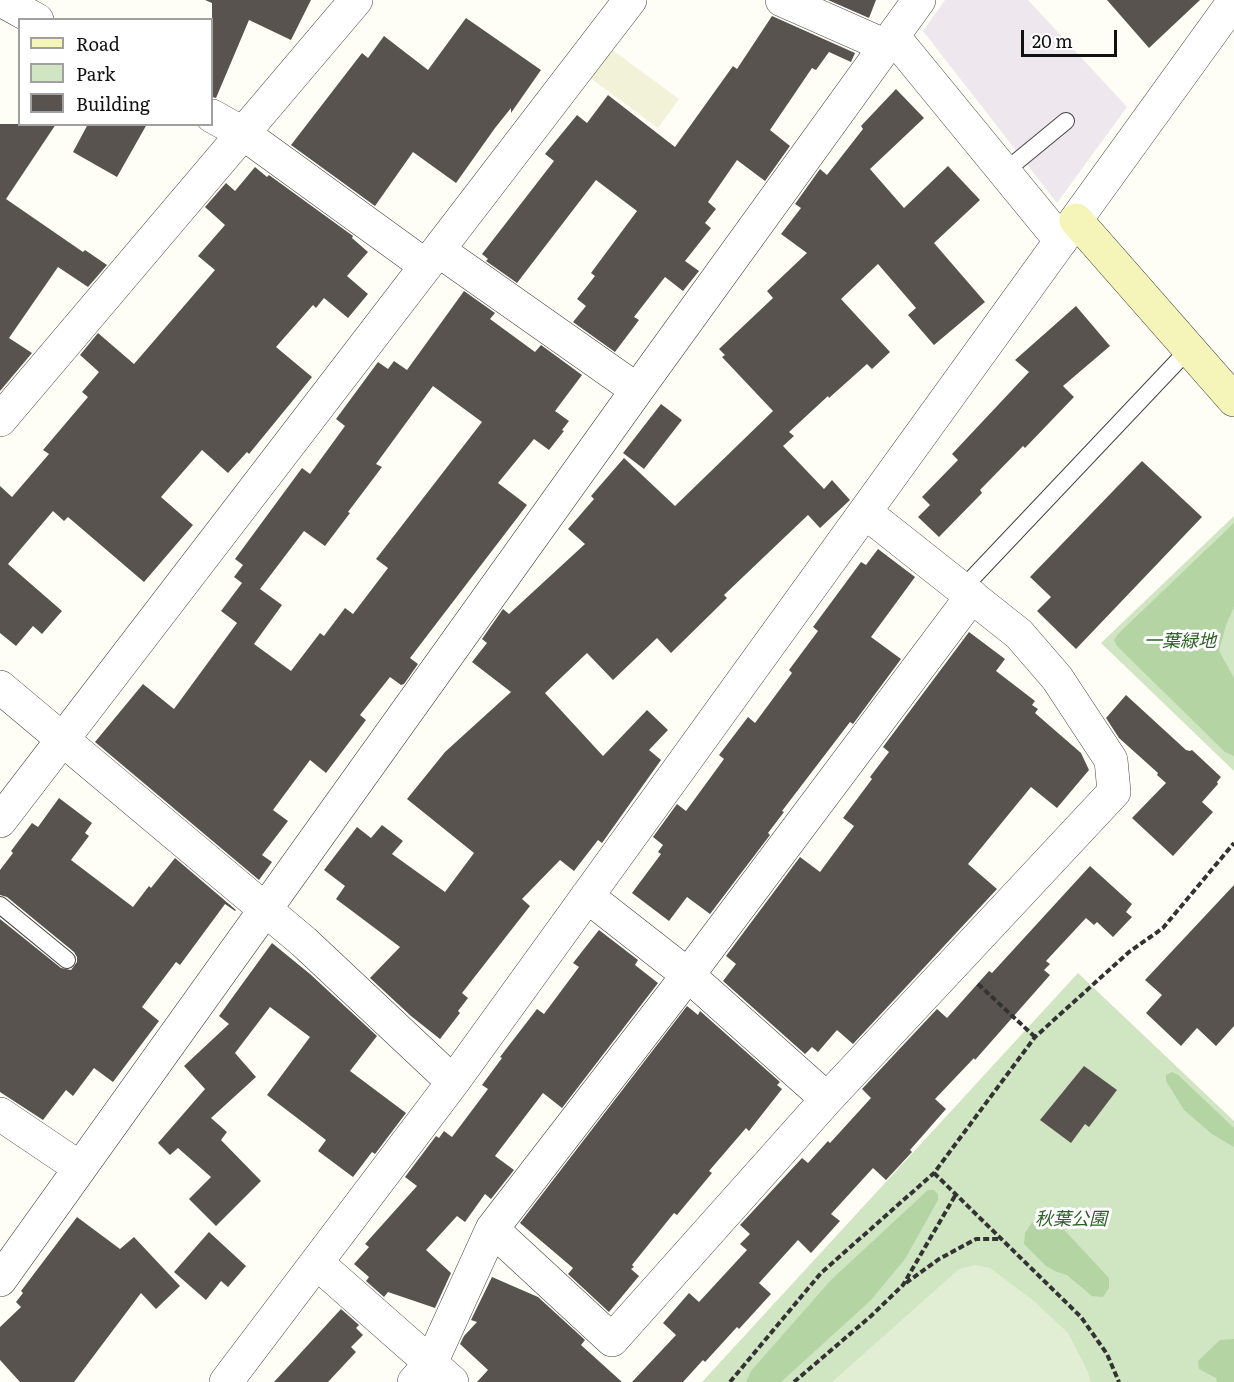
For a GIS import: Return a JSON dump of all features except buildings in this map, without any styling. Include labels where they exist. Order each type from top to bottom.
[{"type":"street","points":[[1,417],[356,0]]},
{"type":"street","points":[[0,820],[630,0]]},
{"type":"street","points":[[782,0],[890,41],[1004,172],[1189,349],[1234,400]]},
{"type":"street","points":[[0,1280],[919,0]]},
{"type":"street","points":[[226,1382],[453,1082],[1234,1]]},
{"type":"street","points":[[213,117],[244,134],[637,390]]},
{"type":"street","points":[[492,1230],[612,1340],[827,1099],[1114,792],[1111,760],[1057,678],[1019,634],[865,512]]},
{"type":"street","points":[[317,1263],[432,1376],[492,1230],[688,975],[968,592]]},
{"type":"street","points":[[0,687],[304,942],[453,1082]]},
{"type":"street","points":[[587,896],[688,975],[827,1099]]},
{"type":"street","points":[[0,1114],[80,1168]]},
{"type":"lane","points":[[1004,172],[1066,121]]},
{"type":"lane","points":[[968,592],[1189,349]]},
{"type":"lane","points":[[0,905],[67,960]]},
{"type":"path","points":[[730,1382],[821,1273],[934,1173],[1035,1037],[1129,952],[1163,928],[1234,843]]},
{"type":"path","points":[[956,963],[1035,1037]]},
{"type":"path","points":[[934,1173],[1081,1317],[1107,1354],[1119,1382]]},
{"type":"path","points":[[903,1285],[956,1194]]},
{"type":"path","points":[[794,1382],[871,1316],[903,1285],[939,1259],[976,1239],[1002,1239]]},
{"type":"shaded area","points":[[945,0],[1028,0],[1127,107],[1057,203],[923,31]]},
{"type":"green space","points":[[611,49],[679,99],[658,128],[589,77]]},
{"type":"green space","name":"一葉緑地","points":[[1234,516],[1234,771],[1101,643]]},
{"type":"green space","name":"一葉緑地","points":[[1234,523],[1234,607],[1219,651],[1234,678],[1234,756],[1225,752],[1117,646],[1114,640]]},
{"type":"green space","name":"秋葉公園","points":[[1078,973],[1234,1121],[1234,1382],[702,1382]]},
{"type":"green space","points":[[1172,1072],[1234,1128],[1234,1147],[1212,1134],[1184,1110],[1166,1081],[1166,1075]]},
{"type":"green space","points":[[928,1190],[934,1190],[938,1194],[938,1200],[905,1259],[871,1300],[781,1382],[746,1382],[751,1371],[831,1280]]},
{"type":"green space","points":[[1037,1215],[1054,1219],[1109,1278],[1109,1288],[1103,1297],[1092,1296],[1067,1275],[1046,1266],[1024,1244],[1025,1233]]},
{"type":"green space","points":[[975,1265],[990,1268],[1034,1301],[1068,1333],[1091,1382],[832,1382],[959,1269]]},
{"type":"green space","points":[[1234,1339],[1234,1382],[1217,1382],[1216,1378],[1199,1369],[1198,1361],[1220,1340]]}]
